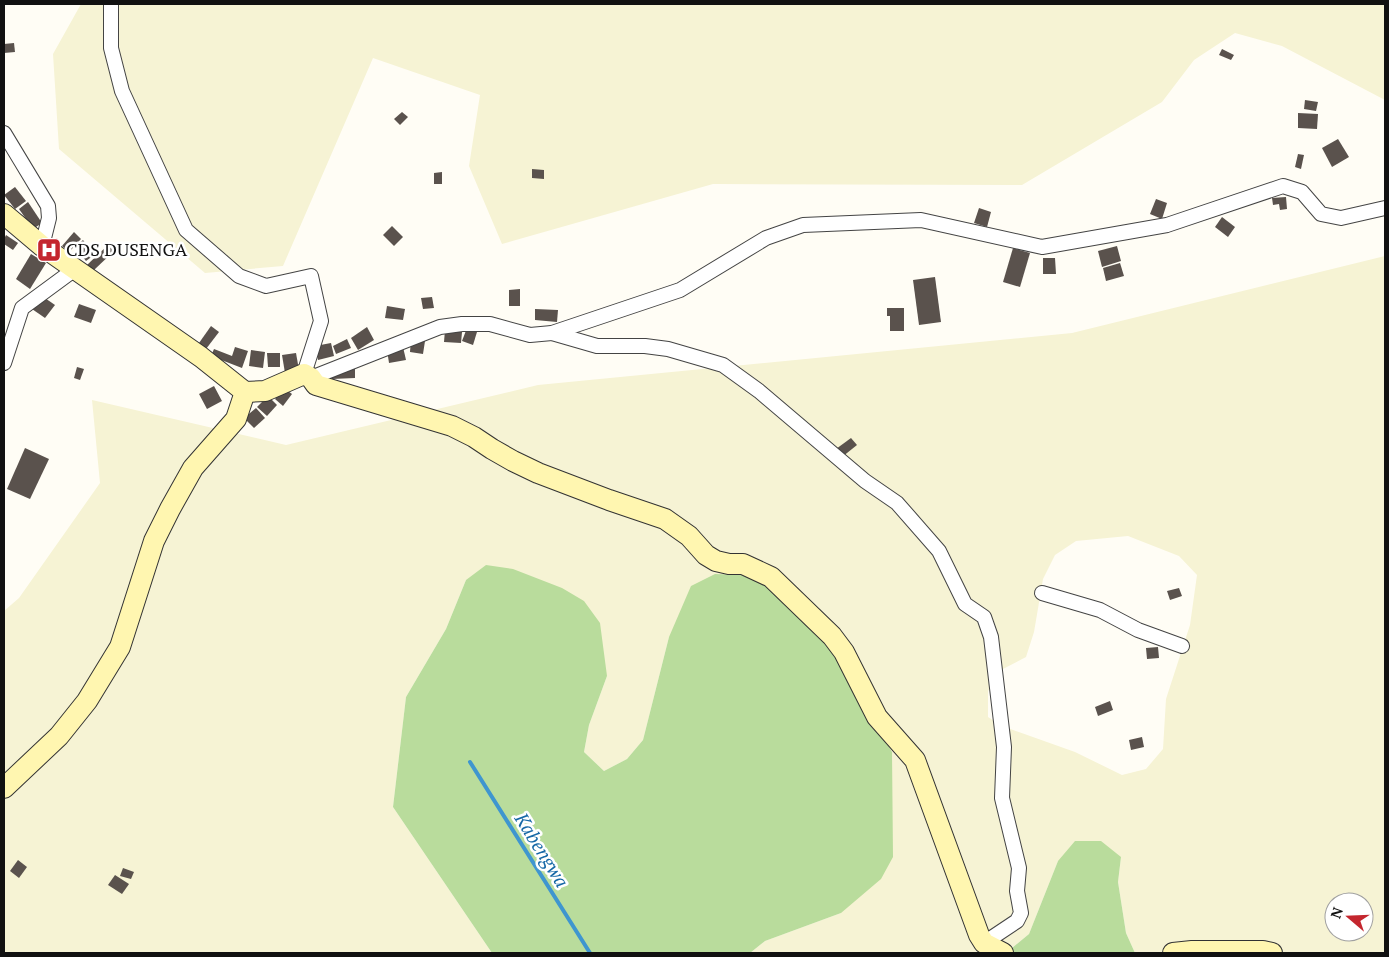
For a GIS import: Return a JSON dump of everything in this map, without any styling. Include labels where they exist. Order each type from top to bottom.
[{"type":"street","points":[[111,4],[111,48],[122,91],[186,230],[239,276],[266,286],[311,276],[321,321],[307,376]]},
{"type":"street","points":[[4,133],[48,206],[49,218],[42,246]]},
{"type":"street","points":[[4,214],[42,246],[202,357],[246,392],[266,390],[440,327],[462,324],[490,324],[530,335],[552,334],[680,290],[766,238],[803,225],[921,220],[1042,247],[1167,225],[1283,186],[1302,192],[1321,214],[1341,218],[1385,208]]},
{"type":"street","points":[[4,363],[22,308],[75,269]]},
{"type":"street","points":[[552,334],[597,346],[645,346],[668,350],[722,365],[759,391],[865,481],[897,503],[939,551],[965,604],[984,617],[991,637],[1004,747],[1002,798],[1019,868],[1017,890],[1021,913],[1017,921],[984,943]]},
{"type":"street","points":[[307,376],[316,385],[452,426],[538,473],[665,519],[689,536],[706,555],[716,561],[729,564],[744,564],[771,577],[832,636],[844,652],[877,717],[916,760],[979,935],[984,943],[1003,953]]},
{"type":"street","points":[[4,788],[59,736],[87,701],[120,647],[154,541],[193,468],[236,419],[246,392]]},
{"type":"street","points":[[1042,593],[1100,610],[1138,630],[1182,646]]},
{"type":"street","points":[[1173,953],[1192,951],[1272,953]]},
{"type":"shaded area","points":[[81,4],[1385,4],[1385,100],[1282,46],[1235,33],[1194,60],[1162,102],[1022,185],[713,184],[502,244],[469,166],[480,95],[373,58],[283,266],[205,273],[59,149],[53,54]]},
{"type":"shaded area","points":[[1385,256],[1385,953],[1135,953],[1126,933],[1118,882],[1121,857],[1058,861],[1029,934],[1006,953],[750,953],[765,941],[841,913],[669,637],[643,740],[627,759],[604,771],[584,752],[589,725],[607,676],[466,580],[446,629],[406,697],[393,807],[492,953],[4,953],[4,611],[19,598],[100,483],[92,400],[286,445],[538,385],[1072,333]],"holes":[[[1128,536],[1179,556],[1197,575],[1190,625],[1166,699],[1163,749],[1146,769],[1122,775],[1075,752],[1002,726],[988,717],[988,691],[1003,669],[1026,657],[1034,632],[1043,579],[1055,555],[1076,541]]]},
{"type":"green space","points":[[486,565],[513,569],[562,588],[584,601],[600,623],[607,676],[589,725],[584,752],[604,771],[627,759],[643,740],[669,637],[691,586],[715,574],[741,575],[767,583],[830,646],[892,752],[893,857],[881,879],[841,913],[765,941],[750,953],[492,953],[393,807],[406,697],[446,629],[466,580]]},
{"type":"green space","points":[[1075,841],[1101,841],[1121,857],[1118,882],[1126,933],[1135,953],[1006,953],[1029,934],[1058,861]]},
{"type":"building","points":[[14,43],[15,52],[4,53],[4,44]]},
{"type":"building","points":[[1222,49],[1234,55],[1231,60],[1219,55]]},
{"type":"building","points":[[1305,100],[1318,102],[1316,111],[1304,109]]},
{"type":"building","points":[[402,112],[408,117],[400,125],[394,119]]},
{"type":"building","points":[[1298,113],[1318,114],[1317,129],[1298,128]]},
{"type":"building","points":[[1338,139],[1349,157],[1332,167],[1322,148]]},
{"type":"building","points":[[1298,154],[1304,155],[1301,169],[1295,167]]},
{"type":"building","points":[[532,169],[544,170],[544,179],[532,178]]},
{"type":"building","points":[[442,172],[442,184],[434,184],[434,173]]},
{"type":"building","points":[[15,187],[26,201],[15,209],[4,195]]},
{"type":"building","points":[[1286,197],[1287,209],[1280,210],[1279,204],[1273,205],[1272,198]]},
{"type":"building","points":[[1156,199],[1167,203],[1162,219],[1150,214]]},
{"type":"building","points":[[28,202],[42,223],[33,229],[19,209]]},
{"type":"building","points":[[979,208],[991,212],[987,227],[974,223]]},
{"type":"building","points":[[1222,217],[1235,227],[1228,237],[1215,227]]},
{"type":"building","points":[[392,226],[403,237],[394,246],[383,235]]},
{"type":"building","points":[[74,232],[81,239],[69,252],[62,246]]},
{"type":"building","points":[[6,235],[18,243],[13,250],[4,244]]},
{"type":"building","points":[[83,240],[94,255],[86,261],[75,247]]},
{"type":"building","points":[[108,245],[114,251],[93,271],[87,265]]},
{"type":"building","points":[[1117,246],[1121,261],[1102,267],[1098,251]]},
{"type":"building","points":[[1013,248],[1030,253],[1020,287],[1003,282]]},
{"type":"building","points":[[31,254],[46,263],[30,289],[16,279]]},
{"type":"building","points":[[1043,258],[1055,258],[1056,274],[1043,274]]},
{"type":"building","points":[[1120,263],[1124,276],[1106,281],[1103,268]]},
{"type":"building","points":[[935,277],[941,322],[919,325],[913,280]]},
{"type":"building","points":[[520,289],[520,306],[509,306],[509,290]]},
{"type":"building","points":[[42,296],[55,305],[45,318],[32,309]]},
{"type":"building","points":[[432,297],[434,308],[423,309],[421,298]]},
{"type":"building","points":[[79,304],[96,310],[91,323],[74,317]]},
{"type":"building","points":[[387,306],[405,309],[403,320],[385,318]]},
{"type":"building","points":[[887,308],[904,308],[904,331],[890,331],[890,316],[887,316]]},
{"type":"building","points":[[535,309],[558,310],[557,322],[535,320]]},
{"type":"building","points":[[211,326],[219,332],[206,349],[199,343]]},
{"type":"building","points":[[367,327],[374,340],[358,350],[351,338]]},
{"type":"building","points":[[467,328],[477,332],[473,345],[462,341]]},
{"type":"building","points":[[445,330],[462,332],[461,343],[444,342]]},
{"type":"building","points":[[347,339],[351,348],[336,354],[333,346]]},
{"type":"building","points":[[411,339],[425,341],[423,354],[410,352]]},
{"type":"building","points":[[331,343],[334,356],[318,360],[315,346]]},
{"type":"building","points":[[235,347],[248,351],[242,368],[211,356],[214,349],[232,356]]},
{"type":"building","points":[[403,347],[406,360],[389,363],[387,350]]},
{"type":"building","points":[[251,350],[265,352],[263,368],[249,366]]},
{"type":"building","points":[[267,353],[280,353],[280,367],[268,367]]},
{"type":"building","points":[[296,353],[299,370],[285,373],[282,355]]},
{"type":"building","points":[[77,367],[84,369],[80,380],[74,378]]},
{"type":"building","points":[[355,369],[355,378],[332,379],[332,370]]},
{"type":"building","points":[[214,386],[222,401],[207,409],[199,394]]},
{"type":"building","points":[[284,388],[292,394],[283,406],[275,399]]},
{"type":"building","points":[[268,396],[277,405],[267,416],[257,407]]},
{"type":"building","points":[[256,408],[265,418],[254,428],[244,418]]},
{"type":"building","points":[[851,438],[857,445],[842,457],[836,449]]},
{"type":"building","points":[[25,448],[49,459],[30,499],[7,489]]},
{"type":"building","points":[[1179,588],[1182,596],[1170,600],[1167,591]]},
{"type":"building","points":[[1158,647],[1159,658],[1147,659],[1146,648]]},
{"type":"building","points":[[1110,701],[1113,710],[1098,716],[1095,707]]},
{"type":"building","points":[[1142,737],[1144,747],[1131,750],[1129,740]]},
{"type":"building","points":[[18,860],[27,867],[19,878],[10,871]]},
{"type":"building","points":[[123,868],[134,872],[131,879],[120,876]]},
{"type":"building","points":[[115,875],[129,884],[122,894],[108,885]]},
{"type":"waterway","name":"Kabengwa","points":[[470,762],[590,953]]},
{"type":"place","name":"CDS DUSENGA","points":[[49,250]]}]
